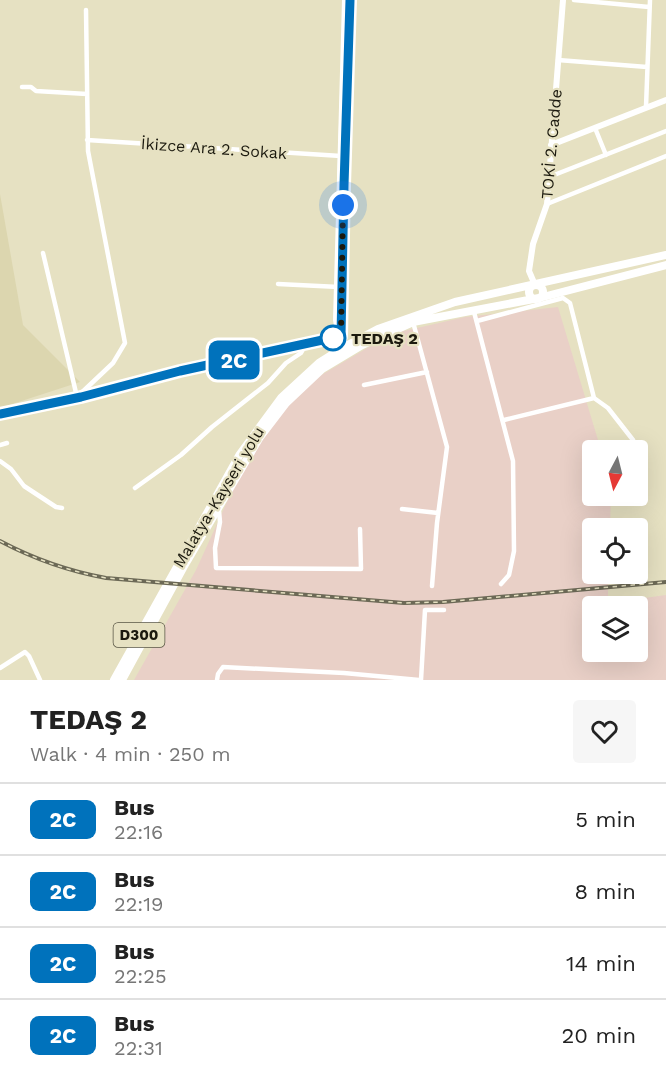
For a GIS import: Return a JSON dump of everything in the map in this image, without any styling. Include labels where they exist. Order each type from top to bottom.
[{"type":"highway","name":"Malatya-Kayseri yolu","points":[[114,680],[179,569],[240,453],[281,398],[319,363],[378,329],[455,302],[666,255]]},
{"type":"highway","name":"D300","points":[[179,569],[260,437],[286,402],[322,369],[339,358],[413,322],[538,298],[666,265]]},
{"type":"highway","points":[[535,285],[542,287],[543,291],[538,298]]},
{"type":"highway","name":"D300","points":[[122,680],[166,591]]},
{"type":"main road","points":[[343,348],[340,336],[339,287],[345,0]]},
{"type":"main road","points":[[339,287],[350,0]]},
{"type":"main road","name":"TOKİ 2. Cadde","points":[[535,285],[529,271],[536,233],[547,204],[563,0]]},
{"type":"main road","points":[[551,145],[666,100]]},
{"type":"street","points":[[574,0],[649,7]]},
{"type":"street","points":[[646,107],[650,0]]},
{"type":"street","points":[[77,397],[122,352],[125,343],[87,140],[86,10]]},
{"type":"street","points":[[558,60],[647,67]]},
{"type":"street","points":[[22,87],[31,87],[36,91],[87,94]]},
{"type":"street","points":[[595,128],[606,155]]},
{"type":"street","points":[[549,177],[666,131]]},
{"type":"street","name":"İkizce Ara 2. Sokak","points":[[87,140],[341,156]]},
{"type":"street","points":[[547,204],[666,156]]},
{"type":"street","points":[[43,253],[77,397]]},
{"type":"street","points":[[278,284],[339,287]]},
{"type":"street","points":[[477,321],[563,298],[570,303],[594,398],[608,408],[633,440]]},
{"type":"street","points":[[474,312],[513,461],[514,551],[509,575],[501,584]]},
{"type":"street","points":[[413,322],[447,447],[438,513],[432,586]]},
{"type":"street","points":[[0,414],[340,336]]},
{"type":"street","points":[[135,488],[181,455],[212,427],[268,383],[286,363],[301,353],[306,344]]},
{"type":"street","points":[[364,384],[427,372]]},
{"type":"street","points":[[504,420],[594,398]]},
{"type":"street","points":[[0,446],[7,443]]},
{"type":"street","points":[[0,461],[11,469],[24,486],[56,507],[62,508]]},
{"type":"street","points":[[219,506],[220,522],[215,548],[216,568],[361,569],[360,529]]},
{"type":"street","points":[[402,509],[438,513]]},
{"type":"street","points":[[218,680],[218,674],[223,668],[344,673],[420,680],[425,610],[444,610]]},
{"type":"street","points":[[0,669],[25,652],[40,680]]},
{"type":"shaded area","points":[[0,194],[23,325],[80,382],[0,408]]},
{"type":"shaded area","points":[[558,307],[598,440],[582,440],[582,506],[611,506],[610,518],[582,518],[582,584],[608,584],[608,596],[582,596],[582,662],[648,662],[648,597],[666,595],[666,680],[134,680],[196,570],[237,480],[278,414],[318,377],[391,334],[465,317]]},
{"type":"railway","points":[[0,541],[52,564],[106,578],[404,603],[443,602],[666,582]]},
{"type":"bus line","name":"2C","points":[[0,414],[341,336],[350,0]]},
{"type":"place","name":"TEDAŞ 2","points":[[333,338]]},
{"type":"route","points":[[333,338],[341,336],[343,205]]}]
